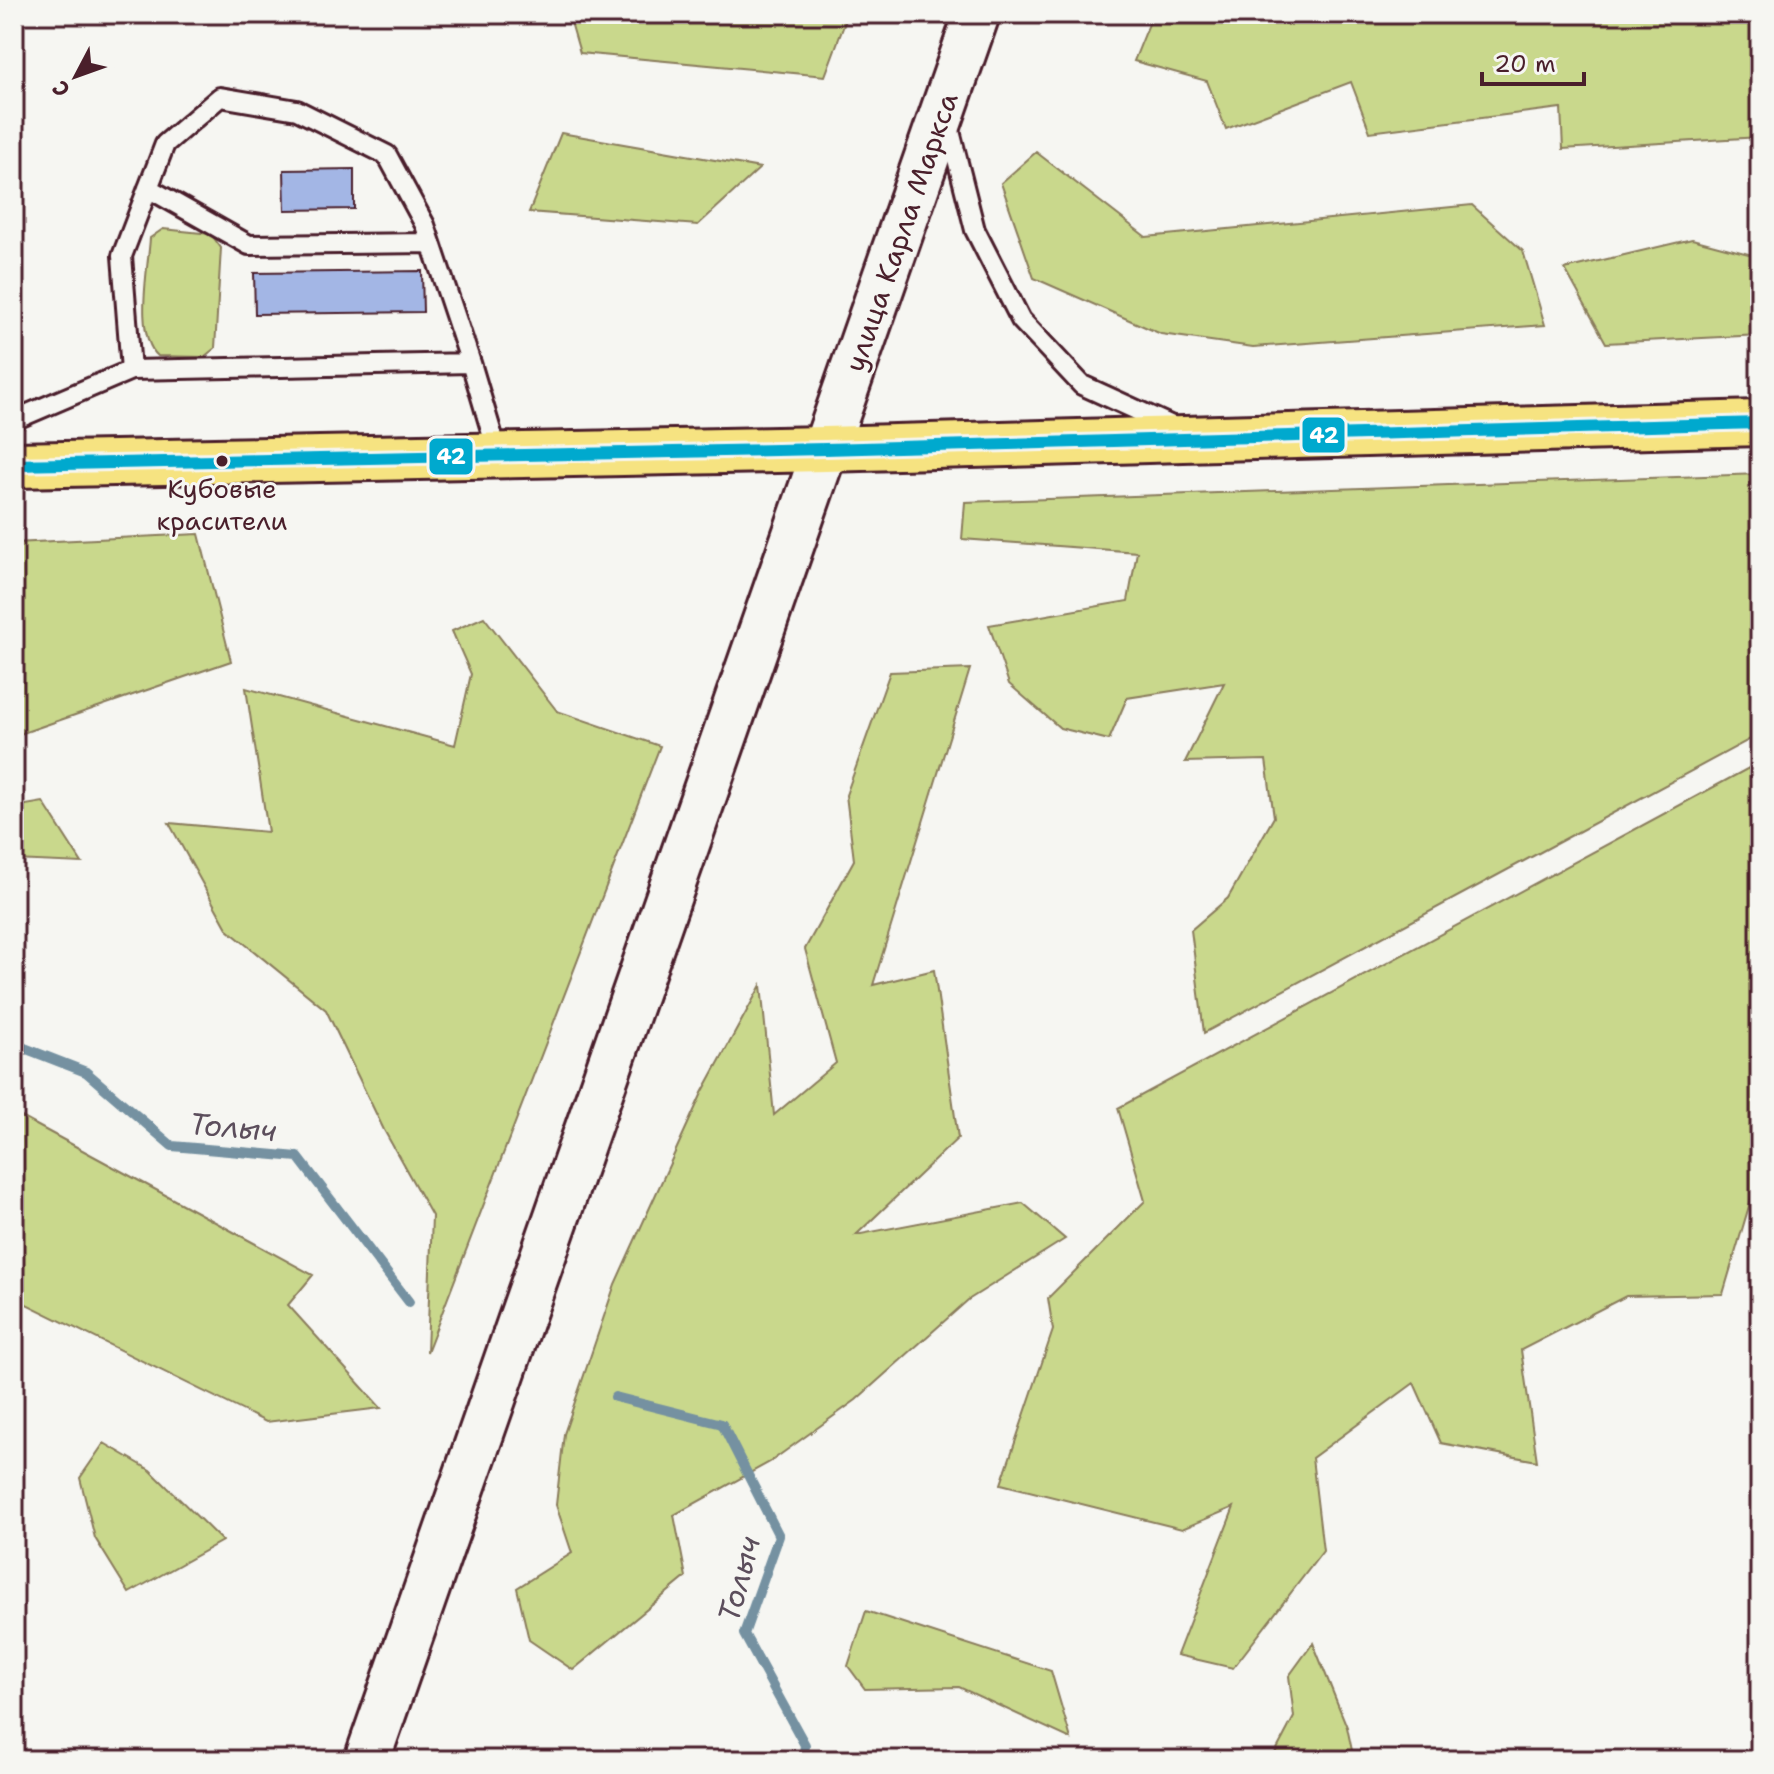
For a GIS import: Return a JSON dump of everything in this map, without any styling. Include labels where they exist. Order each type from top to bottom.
[{"type":"main road","points":[[14,465],[825,449],[1195,436],[1760,423]]},
{"type":"street","name":"улица Карла Маркса","points":[[367,1760],[977,14]]},
{"type":"lane","points":[[131,370],[122,256],[165,144],[220,97],[297,110],[387,155],[425,225],[498,454]]},
{"type":"lane","points":[[944,108],[975,230],[1021,320],[1082,385],[1195,436]]},
{"type":"lane","points":[[148,188],[249,245],[431,243]]},
{"type":"lane","points":[[14,420],[131,370],[471,363]]},
{"type":"green space","points":[[587,14],[848,14],[825,76],[580,53],[571,22]]},
{"type":"green space","points":[[1153,14],[1760,14],[1760,137],[1563,149],[1561,108],[1370,132],[1351,82],[1226,129],[1207,81],[1134,61]]},
{"type":"green space","points":[[561,133],[760,168],[698,225],[529,212]]},
{"type":"green space","points":[[1036,152],[1146,237],[1472,205],[1523,251],[1545,325],[1253,347],[1161,334],[1034,278],[1001,183]]},
{"type":"green space","points":[[163,229],[211,234],[221,248],[215,348],[204,357],[158,356],[146,333],[144,301],[150,238]]},
{"type":"green space","points":[[1692,239],[1760,257],[1760,335],[1606,343],[1565,269]]},
{"type":"green space","points":[[1760,474],[1760,734],[1204,1033],[1191,930],[1228,898],[1274,817],[1266,760],[1185,762],[1224,683],[1127,698],[1109,740],[1060,728],[1009,684],[989,625],[1128,601],[1137,552],[962,539],[965,502]]},
{"type":"green space","points":[[199,534],[231,661],[14,736],[14,543]]},
{"type":"green space","points":[[484,617],[557,711],[660,746],[427,1352],[432,1216],[384,1130],[326,1010],[228,930],[169,823],[268,832],[246,688],[455,745],[471,674],[452,631]]},
{"type":"green space","points":[[970,669],[873,985],[934,970],[958,1138],[856,1235],[1023,1203],[1065,1239],[968,1300],[856,1400],[770,1462],[674,1515],[686,1577],[573,1670],[529,1640],[517,1588],[572,1553],[556,1505],[564,1434],[615,1284],[702,1093],[761,985],[774,1115],[836,1063],[805,949],[854,860],[846,795],[890,672]]},
{"type":"green space","points":[[1760,762],[1760,1169],[1723,1294],[1626,1296],[1521,1350],[1537,1461],[1441,1443],[1414,1383],[1312,1458],[1323,1551],[1233,1668],[1177,1655],[1234,1507],[1182,1529],[1001,1484],[1053,1330],[1048,1298],[1145,1201],[1118,1108]]},
{"type":"green space","points":[[43,802],[82,863],[14,860],[14,807]]},
{"type":"green space","points":[[14,1113],[313,1275],[288,1305],[381,1408],[266,1422],[14,1298]]},
{"type":"green space","points":[[104,1443],[150,1470],[222,1541],[129,1593],[95,1538],[80,1478]]},
{"type":"green space","points":[[866,1611],[1051,1671],[1071,1739],[959,1687],[865,1689],[848,1666]]},
{"type":"green space","points":[[1313,1643],[1347,1727],[1354,1760],[1218,1760],[1274,1755],[1294,1717],[1289,1676]]},
{"type":"building","points":[[354,169],[354,209],[285,210],[284,170]]},
{"type":"building","points":[[422,271],[423,312],[255,314],[254,273]]},
{"type":"waterway","name":"Толыч","points":[[14,1044],[86,1072],[172,1146],[298,1157],[409,1302]]},
{"type":"waterway","name":"Толыч","points":[[615,1397],[722,1424],[779,1536],[744,1634],[805,1745],[803,1760]]},
{"type":"transit line","name":"42","points":[[14,465],[825,449],[1760,423]]},
{"type":"place","name":"Кубовые красители","points":[[222,461]]}]
